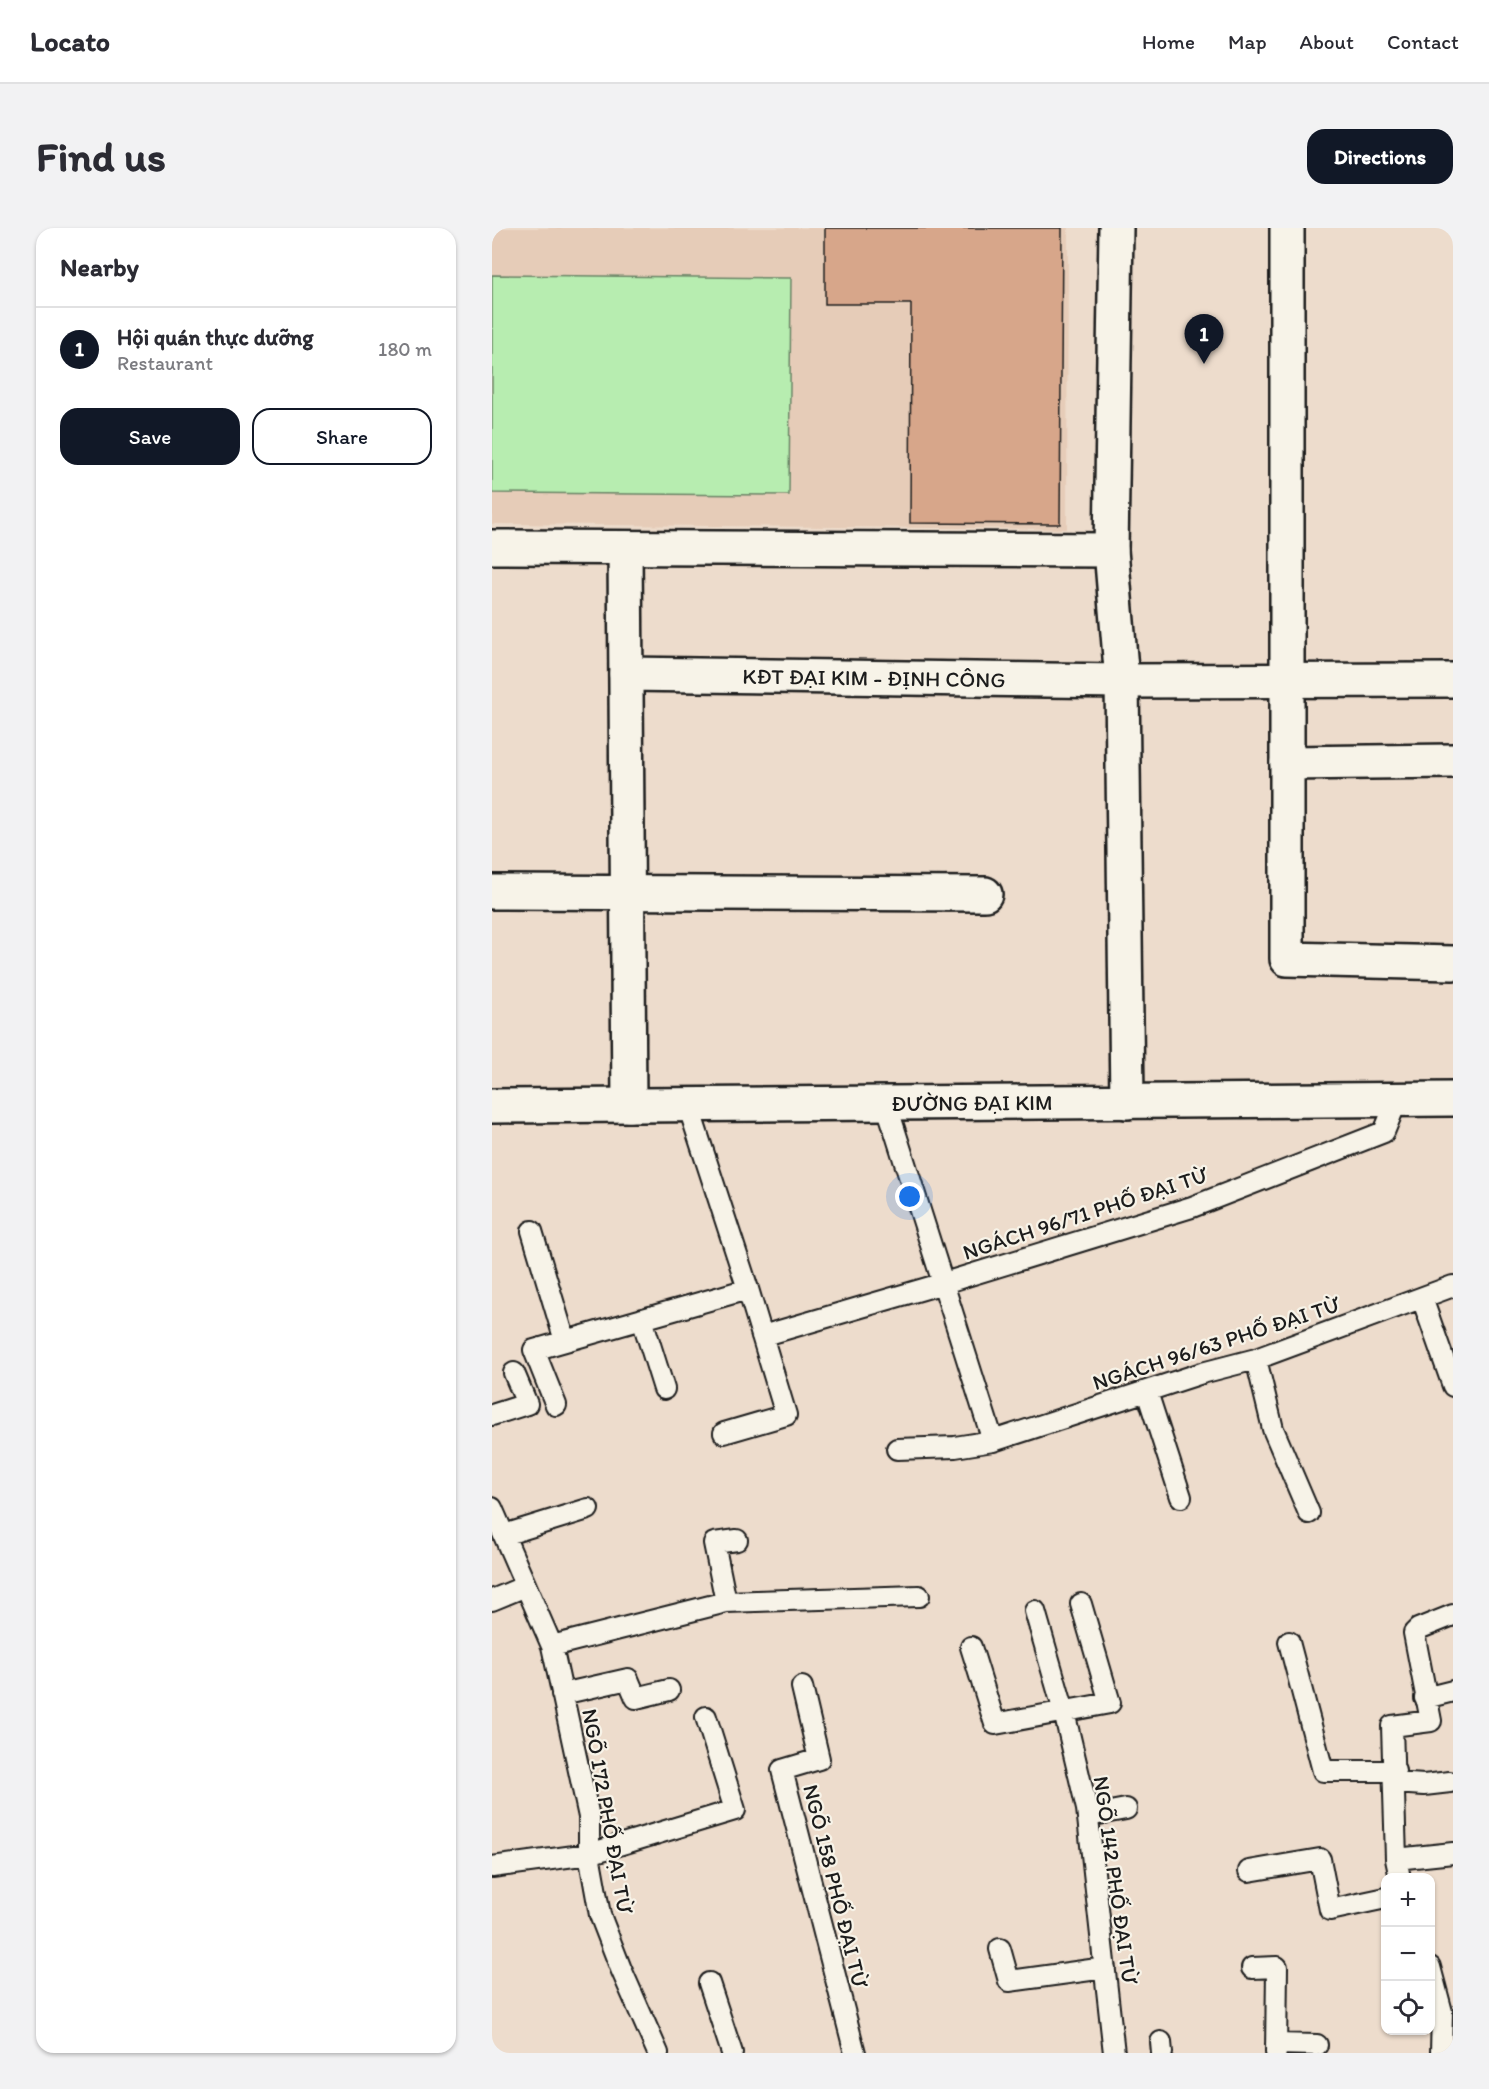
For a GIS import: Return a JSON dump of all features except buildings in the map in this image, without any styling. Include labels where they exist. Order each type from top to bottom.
[{"type":"street","points":[[1116,228],[1111,550],[1122,681],[1127,1102]]},
{"type":"street","points":[[1287,228],[1287,959],[1453,963]]},
{"type":"street","points":[[492,547],[1111,550]]},
{"type":"street","points":[[625,548],[629,1105]]},
{"type":"street","name":"KĐT ĐẠI KIM - ĐỊNH CÔNG","points":[[626,674],[1122,681],[1453,680]]},
{"type":"street","points":[[1287,763],[1453,761]]},
{"type":"street","points":[[492,892],[985,894]]},
{"type":"street","name":"ĐƯỜNG ĐẠI KIM","points":[[492,1106],[1453,1099]]},
{"type":"lane","name":"NGÁCH 96/71 PHỐ ĐẠI TỪ","points":[[762,1336],[1192,1207],[1384,1132],[1396,1100]]},
{"type":"lane","points":[[886,1103],[993,1441]]},
{"type":"lane","points":[[688,1105],[786,1415],[724,1433]]},
{"type":"lane","points":[[532,1231],[565,1341]]},
{"type":"lane","name":"NGÁCH 96/63 PHỐ ĐẠI TỪ","points":[[897,1449],[956,1447],[993,1441],[1202,1373],[1256,1359],[1453,1286]]},
{"type":"lane","points":[[556,1406],[534,1350],[748,1289]]},
{"type":"lane","points":[[1422,1298],[1453,1386]]},
{"type":"lane","points":[[642,1319],[664,1389]]},
{"type":"lane","points":[[1256,1359],[1273,1429],[1309,1513]]},
{"type":"lane","points":[[492,1415],[527,1404],[514,1373]]},
{"type":"lane","points":[[1147,1392],[1181,1497]]},
{"type":"lane","name":"NGÕ 172 PHỐ ĐẠI TỪ","points":[[492,1508],[552,1646],[589,1817],[590,1854],[600,1915],[658,2053]]},
{"type":"lane","points":[[504,1535],[588,1509]]},
{"type":"lane","points":[[726,1602],[714,1543],[737,1540]]},
{"type":"lane","points":[[492,1600],[526,1586]]},
{"type":"lane","points":[[552,1646],[726,1602],[919,1596]]},
{"type":"lane","points":[[971,1647],[995,1724],[1110,1703],[1081,1604]]},
{"type":"lane","name":"NGÕ 142 PHỐ ĐẠI TỪ","points":[[1035,1611],[1064,1712],[1088,1816],[1114,2053]]},
{"type":"lane","points":[[1453,1615],[1416,1623],[1414,1634],[1431,1720],[1392,1726],[1398,1868],[1453,1853]]},
{"type":"lane","points":[[1289,1642],[1323,1771],[1395,1777],[1424,1785],[1450,1782]]},
{"type":"lane","points":[[562,1694],[628,1679],[636,1698],[669,1690]]},
{"type":"lane","name":"NGÕ 158 PHỐ ĐẠI TỪ","points":[[802,1687],[819,1759],[782,1770],[855,2053]]},
{"type":"lane","points":[[1425,1698],[1453,1691]]},
{"type":"lane","points":[[492,1867],[590,1854],[735,1810],[706,1717]]},
{"type":"lane","points":[[1088,1816],[1126,1809]]},
{"type":"lane","points":[[1249,1871],[1320,1859],[1330,1911],[1381,1899]]},
{"type":"lane","points":[[1000,1949],[1009,1981],[1105,1968]]},
{"type":"lane","points":[[1252,1968],[1277,1966],[1276,2048],[1317,2045]]},
{"type":"lane","points":[[1434,1981],[1442,2012],[1441,2053]]},
{"type":"lane","points":[[709,1983],[732,2053]]},
{"type":"shaded area","points":[[492,228],[1068,228],[1067,529],[492,524]]},
{"type":"green space","points":[[492,275],[791,278],[789,495],[492,493]]},
{"type":"place","name":"Hội quán thực dưỡng","points":[[1204,364]]}]
